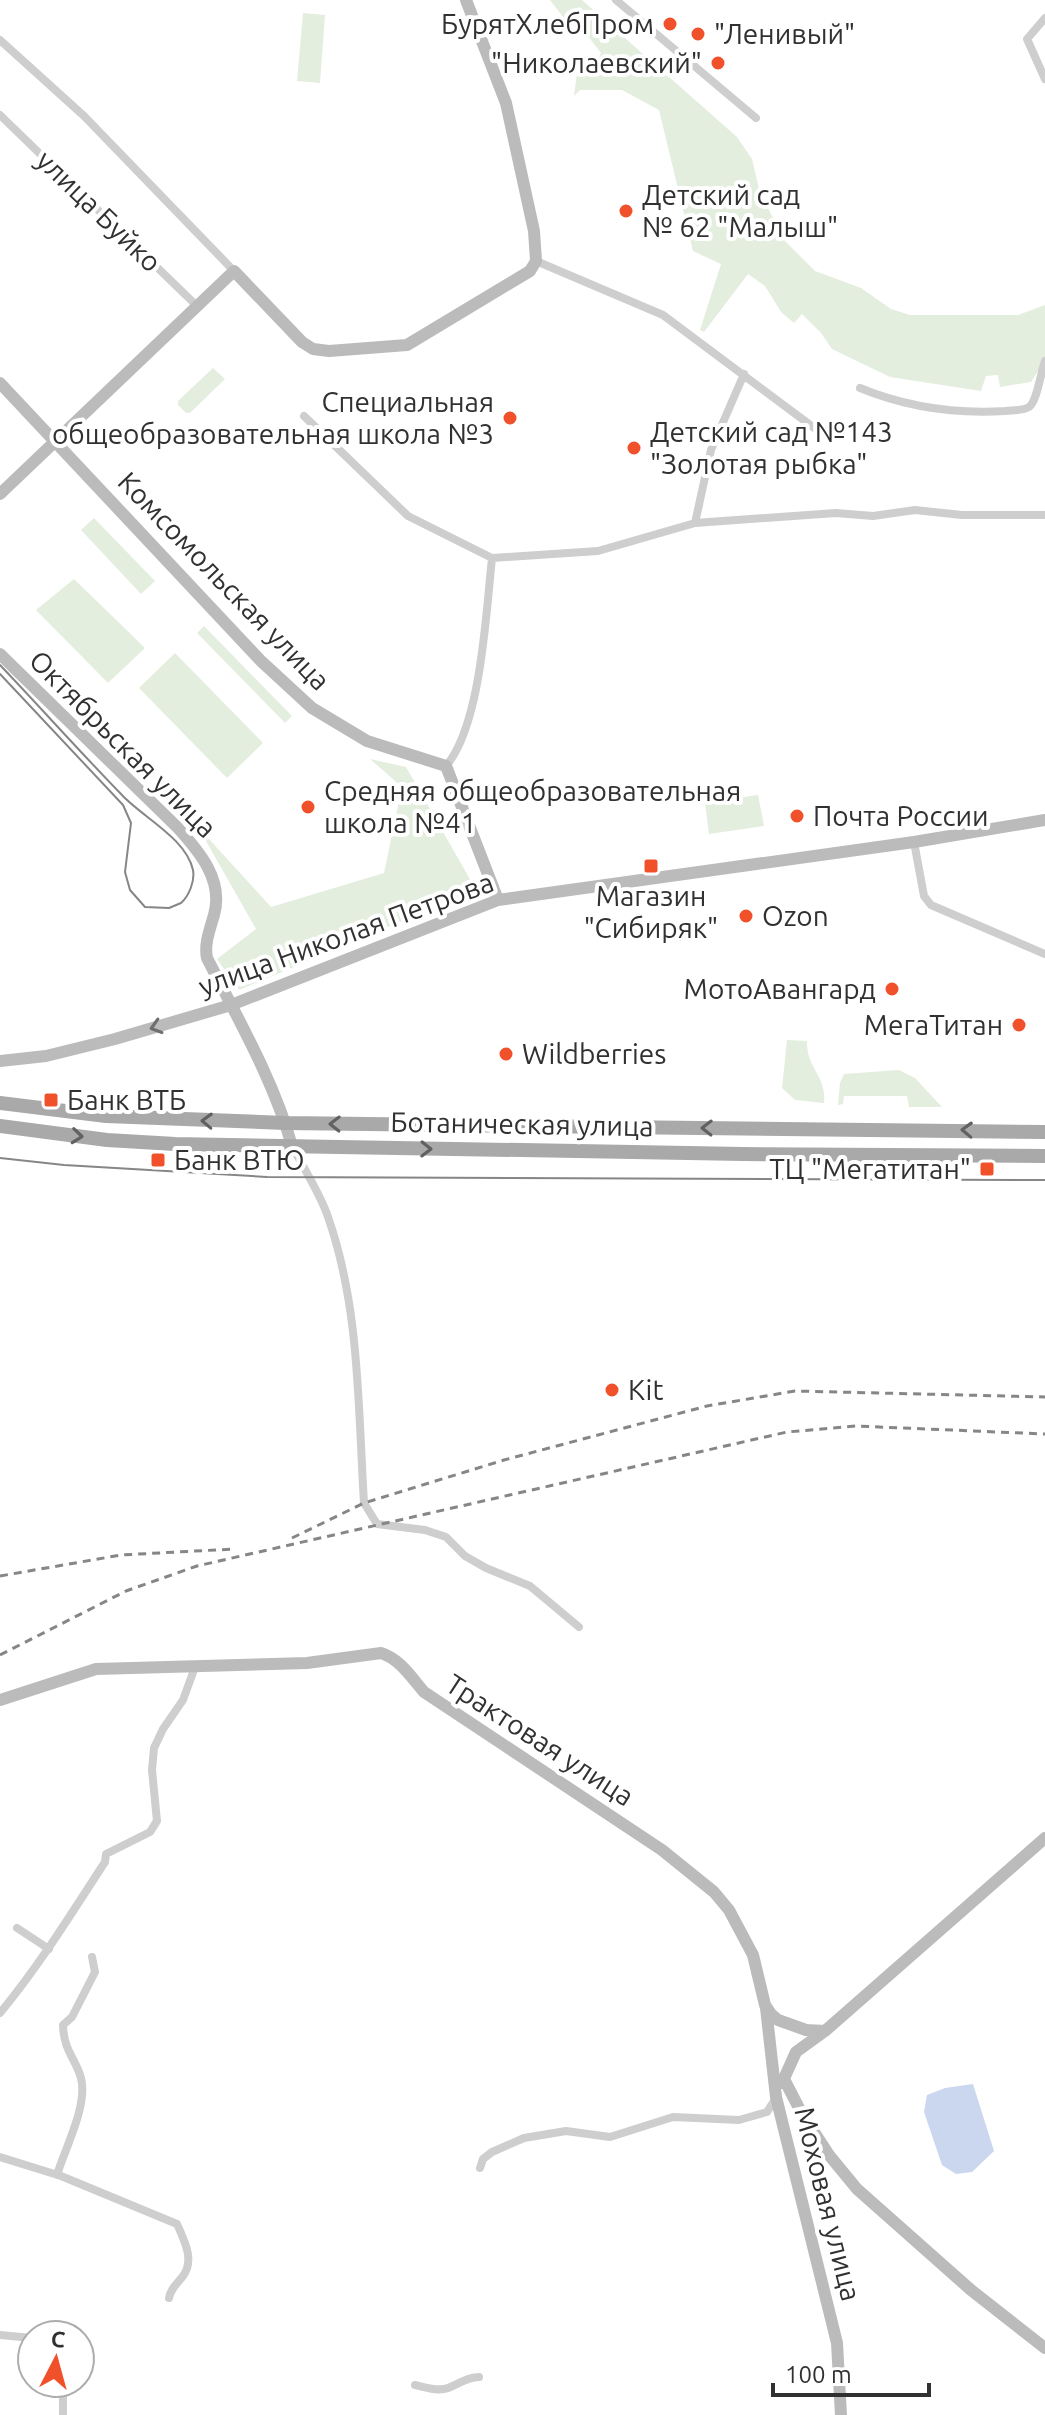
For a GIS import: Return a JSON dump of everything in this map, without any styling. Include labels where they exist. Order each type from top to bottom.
[{"type":"main road","name":"Ботаническая улица","points":[[0,1103],[106,1116],[285,1123],[1045,1132]]},
{"type":"main road","name":"Ботаническая улица","points":[[0,1126],[107,1140],[292,1146],[1045,1156]]},
{"type":"street","points":[[0,40],[84,116],[302,342],[313,349],[329,351],[407,345],[520,279],[536,261],[534,231],[506,103],[466,0]]},
{"type":"street","points":[[616,0],[756,118]]},
{"type":"street","points":[[1045,18],[1027,39],[1045,79]]},
{"type":"street","name":"улица Буйко","points":[[0,115],[198,307]]},
{"type":"street","points":[[536,261],[663,315],[817,430]]},
{"type":"street","points":[[0,494],[234,271]]},
{"type":"street","points":[[860,388],[883,398],[950,411],[1015,410],[1029,407],[1035,399],[1045,361]]},
{"type":"street","points":[[695,523],[711,450],[744,374]]},
{"type":"street","name":"Комсомольская улица","points":[[0,383],[261,661],[312,708],[367,741],[446,766]]},
{"type":"street","points":[[304,416],[408,516],[492,558],[598,551],[695,523],[836,513],[873,516],[915,510],[962,515],[1045,515]]},
{"type":"street","points":[[492,558],[478,680],[461,742],[446,766],[498,900]]},
{"type":"street","name":"Октябрьская улица","points":[[0,654],[198,850],[211,873],[216,891],[216,909],[206,953],[285,1123],[292,1146]]},
{"type":"street","name":"улица Николая Петрова","points":[[0,1061],[46,1056],[231,1005],[498,900],[914,842],[1045,820]]},
{"type":"street","points":[[914,842],[924,896],[931,905],[1045,954]]},
{"type":"street","points":[[292,1146],[328,1215],[341,1263],[353,1325],[364,1503],[377,1524],[425,1530],[446,1537],[465,1556],[530,1586],[579,1627]]},
{"type":"street","name":"Трактовая улица","points":[[0,1700],[96,1669],[307,1663],[381,1653],[389,1656],[401,1664],[424,1692],[662,1850],[714,1892],[735,1921],[753,1955],[765,2005]]},
{"type":"street","points":[[2,2006],[14,1999],[49,1949],[105,1862],[106,1854],[150,1832],[157,1821],[152,1770],[154,1748],[183,1700],[195,1667]]},
{"type":"street","points":[[480,2168],[483,2159],[492,2152],[524,2138],[566,2131],[610,2137],[673,2117],[739,2120],[767,2112],[796,2052],[825,2031],[1045,1838]]},
{"type":"street","points":[[17,1928],[49,1949]]},
{"type":"street","points":[[57,2175],[76,2122],[82,2094],[81,2077],[64,2042],[63,2025],[72,2017],[95,1972],[92,1957]]},
{"type":"street","points":[[765,2005],[778,2020],[806,2030],[825,2031]]},
{"type":"street","name":"Моховая улица","points":[[765,2005],[776,2097],[837,2343],[841,2415]]},
{"type":"street","points":[[784,2079],[829,2155],[857,2189],[971,2290],[1045,2348]]},
{"type":"street","points":[[0,2157],[57,2175],[177,2224],[188,2257],[187,2271],[170,2289],[169,2298]]},
{"type":"street","points":[[415,2385],[448,2388],[462,2378],[479,2377]]},
{"type":"green space","points":[[550,0],[582,0],[737,137],[752,159],[760,193],[785,241],[815,271],[861,288],[891,309],[910,315],[1018,315],[1045,305],[1045,360],[1031,382],[1000,387],[998,375],[986,376],[981,391],[890,377],[832,349],[802,314],[794,323],[781,312],[765,286],[748,274],[704,332],[700,330],[721,264],[693,251],[659,110],[622,90],[580,90],[574,96],[577,73],[598,60],[601,53],[580,26],[570,26]]},
{"type":"green space","points":[[303,13],[325,15],[320,83],[297,81]]},
{"type":"green space","points":[[213,368],[225,379],[190,413],[186,413],[178,401]]},
{"type":"green space","points":[[94,518],[155,581],[141,594],[81,530]]},
{"type":"green space","points":[[74,579],[145,648],[108,683],[36,610]]},
{"type":"green space","points":[[204,626],[292,716],[285,723],[197,633]]},
{"type":"green space","points":[[175,653],[263,743],[227,778],[139,688]]},
{"type":"green space","points":[[370,759],[406,767],[471,881],[464,895],[239,990],[217,959],[256,929],[198,827],[271,907],[384,873],[402,787]]},
{"type":"green space","points":[[758,795],[764,826],[709,834],[705,803]]},
{"type":"green space","points":[[787,1040],[807,1041],[810,1058],[822,1086],[824,1103],[795,1100],[782,1088]]},
{"type":"green space","points":[[899,1070],[915,1078],[942,1107],[909,1107],[907,1096],[844,1096],[843,1104],[838,1105],[844,1074]]},
{"type":"water","points":[[973,2084],[994,2151],[972,2172],[956,2174],[942,2165],[924,2112],[927,2095],[945,2088]]},
{"type":"tram line","points":[[0,665],[122,795],[182,848],[189,858],[193,874],[191,888],[181,903],[169,908],[145,907],[130,890],[125,872],[131,823],[123,805],[0,674]]},
{"type":"tram line","points":[[0,1158],[64,1165],[267,1177],[1045,1180]]},
{"type":"railway","points":[[292,1538],[364,1503],[504,1460],[707,1406],[795,1391],[1045,1397]]},
{"type":"railway","points":[[0,1655],[126,1591],[197,1566],[787,1432],[856,1426],[1045,1434]]},
{"type":"railway","points":[[0,1576],[121,1555],[234,1549]]},
{"type":"place","name":"БурятХлебПром","points":[[670,24]]},
{"type":"place","name":"\"Ленивый\"","points":[[698,34]]},
{"type":"place","name":"\"Николаевский\"","points":[[718,63]]},
{"type":"place","name":"Детский сад № 62 \"Малыш\"","points":[[626,211]]},
{"type":"place","name":"Специальная общеобразовательная школа №3","points":[[510,418]]},
{"type":"place","name":"Детский сад №143 \"Золотая рыбка\"","points":[[634,448]]},
{"type":"place","name":"Средняя общеобразовательная школа №41","points":[[308,807]]},
{"type":"place","name":"Почта России","points":[[797,816]]},
{"type":"place","name":"Магазин \"Сибиряк\"","points":[[651,866]]},
{"type":"place","name":"Ozon","points":[[746,916]]},
{"type":"place","name":"МотоАвангард","points":[[892,989]]},
{"type":"place","name":"МегаТитан","points":[[1019,1025]]},
{"type":"place","name":"Wildberries","points":[[506,1054]]},
{"type":"place","name":"Банк ВТБ","points":[[51,1100]]},
{"type":"place","name":"Банк ВТЮ","points":[[158,1160]]},
{"type":"place","name":"ТЦ \"Мегатитан\"","points":[[987,1169]]},
{"type":"place","name":"Kit","points":[[612,1390]]}]
